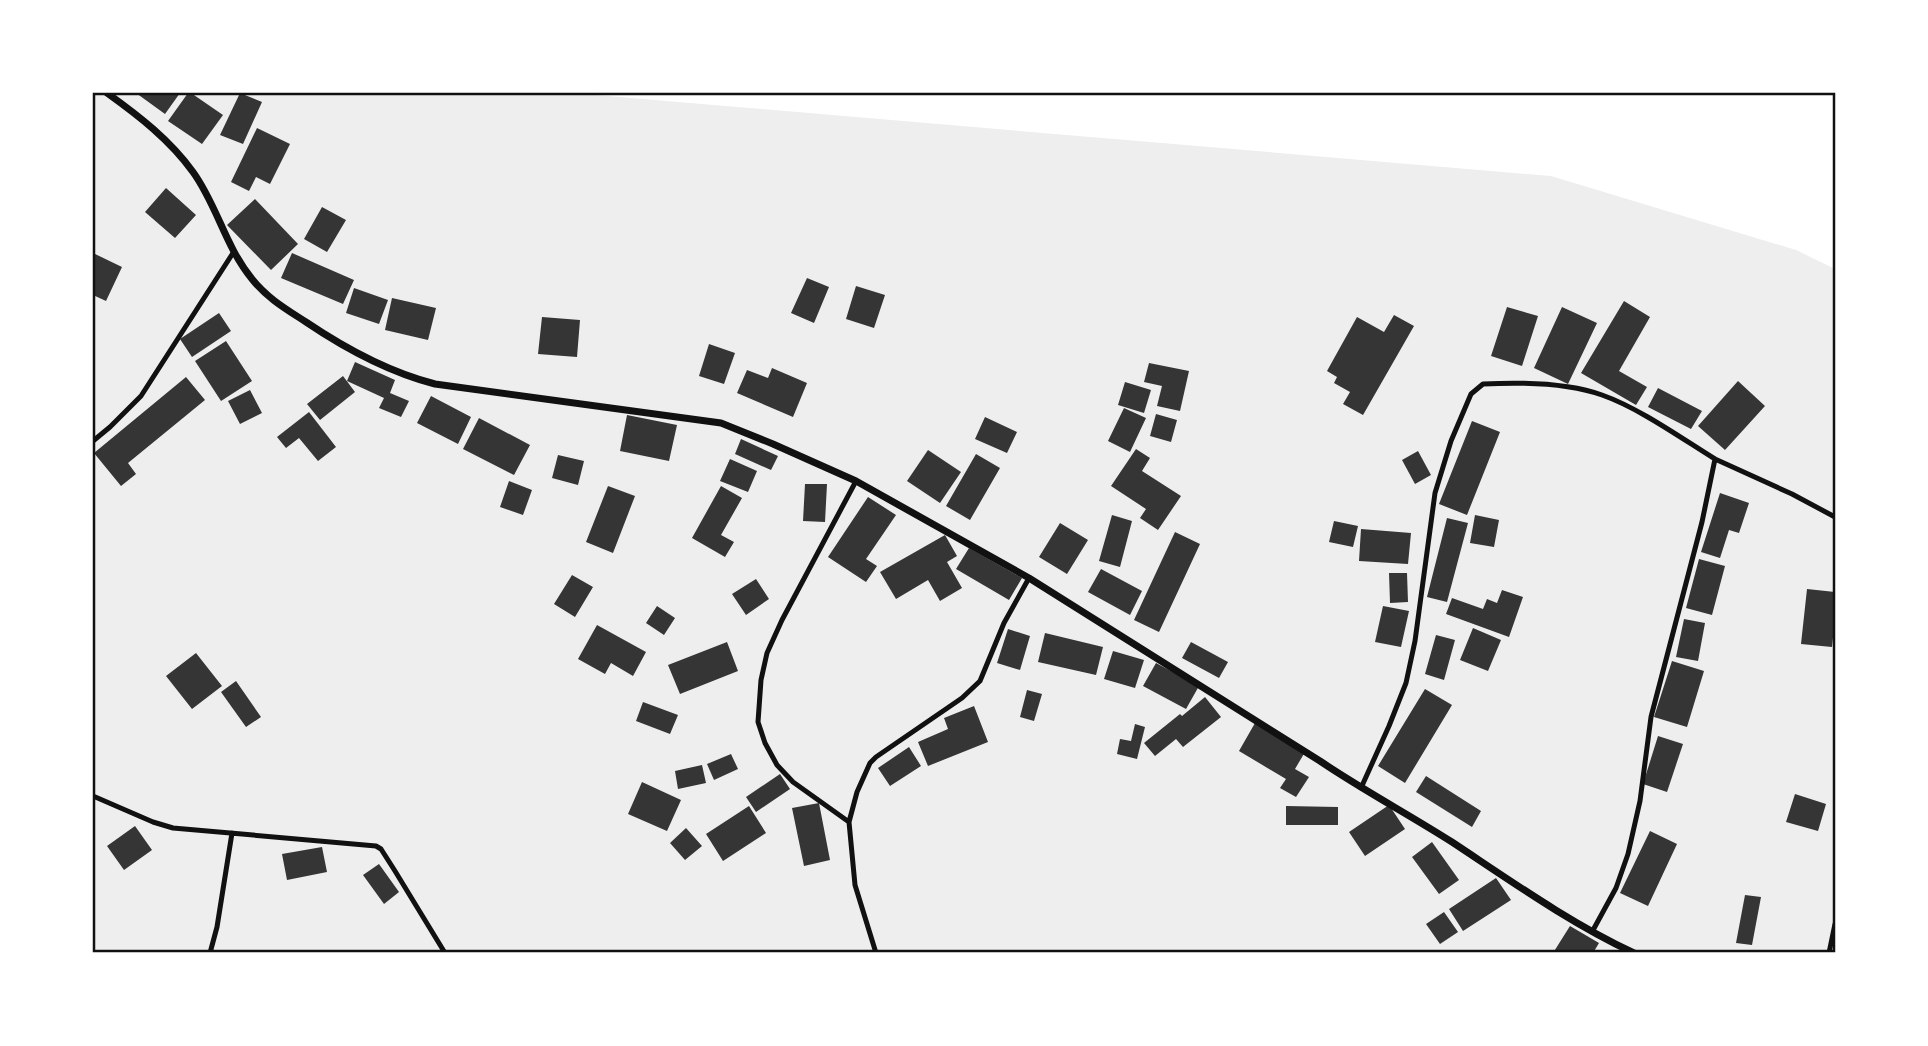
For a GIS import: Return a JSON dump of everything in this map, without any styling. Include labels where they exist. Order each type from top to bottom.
[{"type":"street","points":[[107,93],[167,141],[193,172],[233,253],[250,277],[273,301],[330,339],[372,362],[435,384],[721,423],[856,481],[1029,578],[1361,788],[1398,808],[1592,933],[1634,953]]},
{"type":"lane","points":[[93,441],[141,396],[233,253]]},
{"type":"lane","points":[[1361,788],[1406,683],[1415,641],[1436,493],[1451,440],[1476,388],[1483,384],[1539,384],[1599,394],[1630,408],[1715,459],[1835,517]]},
{"type":"lane","points":[[1592,933],[1616,888],[1628,854],[1640,801],[1651,717],[1696,547],[1715,459]]},
{"type":"lane","points":[[849,822],[793,782],[777,765],[758,722],[761,680],[767,653],[856,481]]},
{"type":"lane","points":[[876,953],[855,885],[849,822],[857,792],[870,763],[962,698],[980,681],[1004,623],[1029,578]]},
{"type":"lane","points":[[93,796],[162,826],[379,847],[445,953]]},
{"type":"lane","points":[[210,953],[217,927],[232,834]]},
{"type":"lane","points":[[1829,953],[1835,924]]},
{"type":"shaded area","points":[[93,93],[572,93],[1551,176],[1796,250],[1835,269],[1835,953],[93,953]]},
{"type":"building","points":[[136,93],[180,93],[165,114]]},
{"type":"building","points":[[188,93],[223,115],[202,144],[168,121]]},
{"type":"building","points":[[240,93],[262,102],[243,144],[220,135]]},
{"type":"building","points":[[257,128],[290,144],[270,184],[256,177],[249,191],[231,182]]},
{"type":"building","points":[[166,188],[196,215],[175,238],[145,212]]},
{"type":"building","points":[[255,199],[298,244],[271,270],[227,225]]},
{"type":"building","points":[[322,207],[346,220],[327,252],[304,239]]},
{"type":"building","points":[[93,253],[122,267],[106,301],[93,295]]},
{"type":"building","points":[[292,253],[354,280],[343,304],[281,278]]},
{"type":"building","points":[[807,278],[829,287],[814,323],[791,313]]},
{"type":"building","points":[[856,286],[885,295],[874,328],[846,319]]},
{"type":"building","points":[[354,288],[388,300],[379,324],[346,313]]},
{"type":"building","points":[[392,298],[436,308],[428,340],[385,330]]},
{"type":"building","points":[[1624,301],[1650,317],[1619,371],[1647,387],[1636,405],[1581,373]]},
{"type":"building","points":[[1507,307],[1538,316],[1522,366],[1491,356]]},
{"type":"building","points":[[1562,307],[1597,323],[1568,384],[1534,368]]},
{"type":"building","points":[[219,313],[231,331],[192,357],[180,339]]},
{"type":"building","points":[[1394,315],[1414,326],[1363,415],[1343,404],[1350,392],[1334,383],[1337,377],[1327,371],[1357,317],[1384,332]]},
{"type":"building","points":[[542,317],[580,320],[577,357],[538,354]]},
{"type":"building","points":[[226,341],[252,381],[221,401],[195,361]]},
{"type":"building","points":[[709,344],[735,353],[724,384],[699,376]]},
{"type":"building","points":[[355,362],[395,380],[390,393],[409,401],[401,417],[379,408],[384,398],[347,381]]},
{"type":"building","points":[[1149,363],[1189,371],[1180,411],[1157,406],[1162,386],[1144,382]]},
{"type":"building","points":[[772,368],[807,383],[793,417],[737,393],[747,370],[768,378]]},
{"type":"building","points":[[343,376],[355,392],[320,420],[307,404]]},
{"type":"building","points":[[186,377],[205,400],[128,463],[136,474],[121,486],[94,453]]},
{"type":"building","points":[[1738,381],[1765,406],[1725,450],[1698,426]]},
{"type":"building","points":[[1125,382],[1151,390],[1144,413],[1118,405]]},
{"type":"building","points":[[1658,388],[1702,411],[1691,429],[1648,407]]},
{"type":"building","points":[[250,390],[262,413],[240,424],[228,401]]},
{"type":"building","points":[[431,396],[471,417],[458,444],[417,423]]},
{"type":"building","points":[[1124,408],[1146,418],[1130,452],[1108,441]]},
{"type":"building","points":[[309,412],[336,447],[318,461],[299,438],[286,448],[277,437]]},
{"type":"building","points":[[1156,414],[1177,420],[1171,442],[1150,436]]},
{"type":"building","points":[[627,415],[677,425],[669,461],[620,451]]},
{"type":"building","points":[[985,417],[1017,432],[1007,453],[975,439]]},
{"type":"building","points":[[479,418],[530,445],[514,475],[463,449]]},
{"type":"building","points":[[1472,421],[1500,432],[1467,515],[1439,504]]},
{"type":"building","points":[[741,439],[778,456],[771,470],[735,454]]},
{"type":"building","points":[[1136,449],[1150,458],[1142,471],[1181,496],[1158,530],[1140,518],[1146,509],[1111,486]]},
{"type":"building","points":[[928,450],[961,472],[940,503],[907,481]]},
{"type":"building","points":[[1418,451],[1431,475],[1415,484],[1402,460]]},
{"type":"building","points":[[976,454],[1000,468],[970,520],[946,506]]},
{"type":"building","points":[[558,455],[584,461],[578,485],[552,478]]},
{"type":"building","points":[[730,459],[757,471],[748,492],[720,481]]},
{"type":"building","points":[[509,481],[532,490],[523,515],[500,507]]},
{"type":"building","points":[[805,484],[827,484],[825,522],[803,521]]},
{"type":"building","points":[[608,486],[635,496],[613,553],[586,542]]},
{"type":"building","points":[[721,486],[742,498],[721,535],[734,542],[725,557],[692,538]]},
{"type":"building","points":[[1720,493],[1749,503],[1739,533],[1729,530],[1720,558],[1701,552]]},
{"type":"building","points":[[868,497],[896,515],[866,559],[877,566],[866,582],[828,557]]},
{"type":"building","points":[[1112,515],[1132,521],[1120,567],[1099,561]]},
{"type":"building","points":[[1475,515],[1499,520],[1494,547],[1470,543]]},
{"type":"building","points":[[1447,518],[1468,523],[1447,602],[1427,597]]},
{"type":"building","points":[[1334,521],[1358,526],[1353,547],[1329,542]]},
{"type":"building","points":[[1060,523],[1088,540],[1067,574],[1039,557]]},
{"type":"building","points":[[1361,529],[1411,533],[1408,564],[1359,561]]},
{"type":"building","points":[[1175,532],[1200,544],[1159,632],[1134,620]]},
{"type":"building","points":[[945,535],[957,556],[947,562],[962,588],[940,601],[928,580],[896,599],[880,572]]},
{"type":"building","points":[[969,548],[1022,578],[1009,600],[956,569]]},
{"type":"building","points":[[1699,559],[1725,566],[1712,615],[1686,608]]},
{"type":"building","points":[[1101,569],[1142,591],[1130,615],[1088,592]]},
{"type":"building","points":[[1389,573],[1407,573],[1408,602],[1390,603]]},
{"type":"building","points":[[572,575],[593,587],[575,617],[554,604]]},
{"type":"building","points":[[756,579],[769,599],[746,615],[732,594]]},
{"type":"building","points":[[1807,589],[1835,592],[1832,647],[1801,644]]},
{"type":"building","points":[[1502,590],[1523,597],[1509,637],[1446,614],[1452,598],[1483,609],[1487,599],[1497,603]]},
{"type":"building","points":[[657,606],[675,618],[664,635],[646,623]]},
{"type":"building","points":[[1383,606],[1409,611],[1401,647],[1375,642]]},
{"type":"building","points":[[1684,619],[1705,623],[1698,661],[1676,657]]},
{"type":"building","points":[[597,625],[646,652],[633,676],[611,663],[605,674],[578,659]]},
{"type":"building","points":[[1473,628],[1501,640],[1488,671],[1460,660]]},
{"type":"building","points":[[1008,629],[1030,636],[1020,670],[997,663]]},
{"type":"building","points":[[1045,633],[1103,647],[1096,675],[1038,662]]},
{"type":"building","points":[[1436,635],[1455,640],[1444,680],[1425,674]]},
{"type":"building","points":[[727,642],[738,671],[680,694],[668,665]]},
{"type":"building","points":[[1191,642],[1228,662],[1219,678],[1182,658]]},
{"type":"building","points":[[1113,651],[1144,660],[1135,688],[1104,679]]},
{"type":"building","points":[[196,653],[222,686],[192,709],[166,676]]},
{"type":"building","points":[[1672,661],[1704,671],[1687,727],[1654,717]]},
{"type":"building","points":[[1156,663],[1199,686],[1186,709],[1143,686]]},
{"type":"building","points":[[236,681],[261,717],[246,727],[221,692]]},
{"type":"building","points":[[1425,689],[1452,705],[1405,783],[1378,766]]},
{"type":"building","points":[[1027,690],[1042,694],[1034,721],[1020,717]]},
{"type":"building","points":[[1205,697],[1221,717],[1183,747],[1176,739],[1155,756],[1144,743]]},
{"type":"building","points":[[643,702],[678,715],[670,734],[636,721]]},
{"type":"building","points":[[974,706],[988,742],[928,766],[918,742],[948,729],[944,718]]},
{"type":"building","points":[[1255,723],[1305,752],[1295,769],[1309,777],[1296,797],[1280,788],[1286,779],[1239,751]]},
{"type":"building","points":[[1135,724],[1145,727],[1137,759],[1117,754],[1120,739],[1131,741]]},
{"type":"building","points":[[1658,736],[1683,744],[1667,792],[1643,784]]},
{"type":"building","points":[[909,747],[921,766],[890,786],[878,768]]},
{"type":"building","points":[[731,754],[738,769],[714,780],[707,764]]},
{"type":"building","points":[[702,765],[706,783],[678,789],[675,771]]},
{"type":"building","points":[[780,774],[790,789],[756,812],[746,797]]},
{"type":"building","points":[[1426,776],[1481,811],[1472,827],[1416,792]]},
{"type":"building","points":[[642,782],[681,800],[667,831],[628,814]]},
{"type":"building","points":[[1795,794],[1826,804],[1818,831],[1786,822]]},
{"type":"building","points":[[819,803],[830,860],[804,866],[792,808]]},
{"type":"building","points":[[1389,805],[1405,829],[1365,856],[1349,832]]},
{"type":"building","points":[[749,806],[766,833],[723,861],[706,834]]},
{"type":"building","points":[[1286,806],[1338,807],[1338,825],[1286,825]]},
{"type":"building","points":[[135,826],[152,850],[124,870],[107,846]]},
{"type":"building","points":[[686,828],[702,846],[685,860],[670,843]]},
{"type":"building","points":[[1650,831],[1677,844],[1648,906],[1620,893]]},
{"type":"building","points":[[1432,842],[1459,880],[1439,894],[1412,857]]},
{"type":"building","points":[[322,847],[327,872],[287,880],[282,854]]},
{"type":"building","points":[[379,864],[399,892],[384,904],[363,875]]},
{"type":"building","points":[[1496,878],[1511,900],[1463,931],[1449,909]]},
{"type":"building","points":[[1745,895],[1761,897],[1752,945],[1736,943]]},
{"type":"building","points":[[1444,912],[1458,932],[1440,944],[1426,924]]},
{"type":"building","points":[[1570,926],[1599,943],[1593,953],[1553,953]]}]
